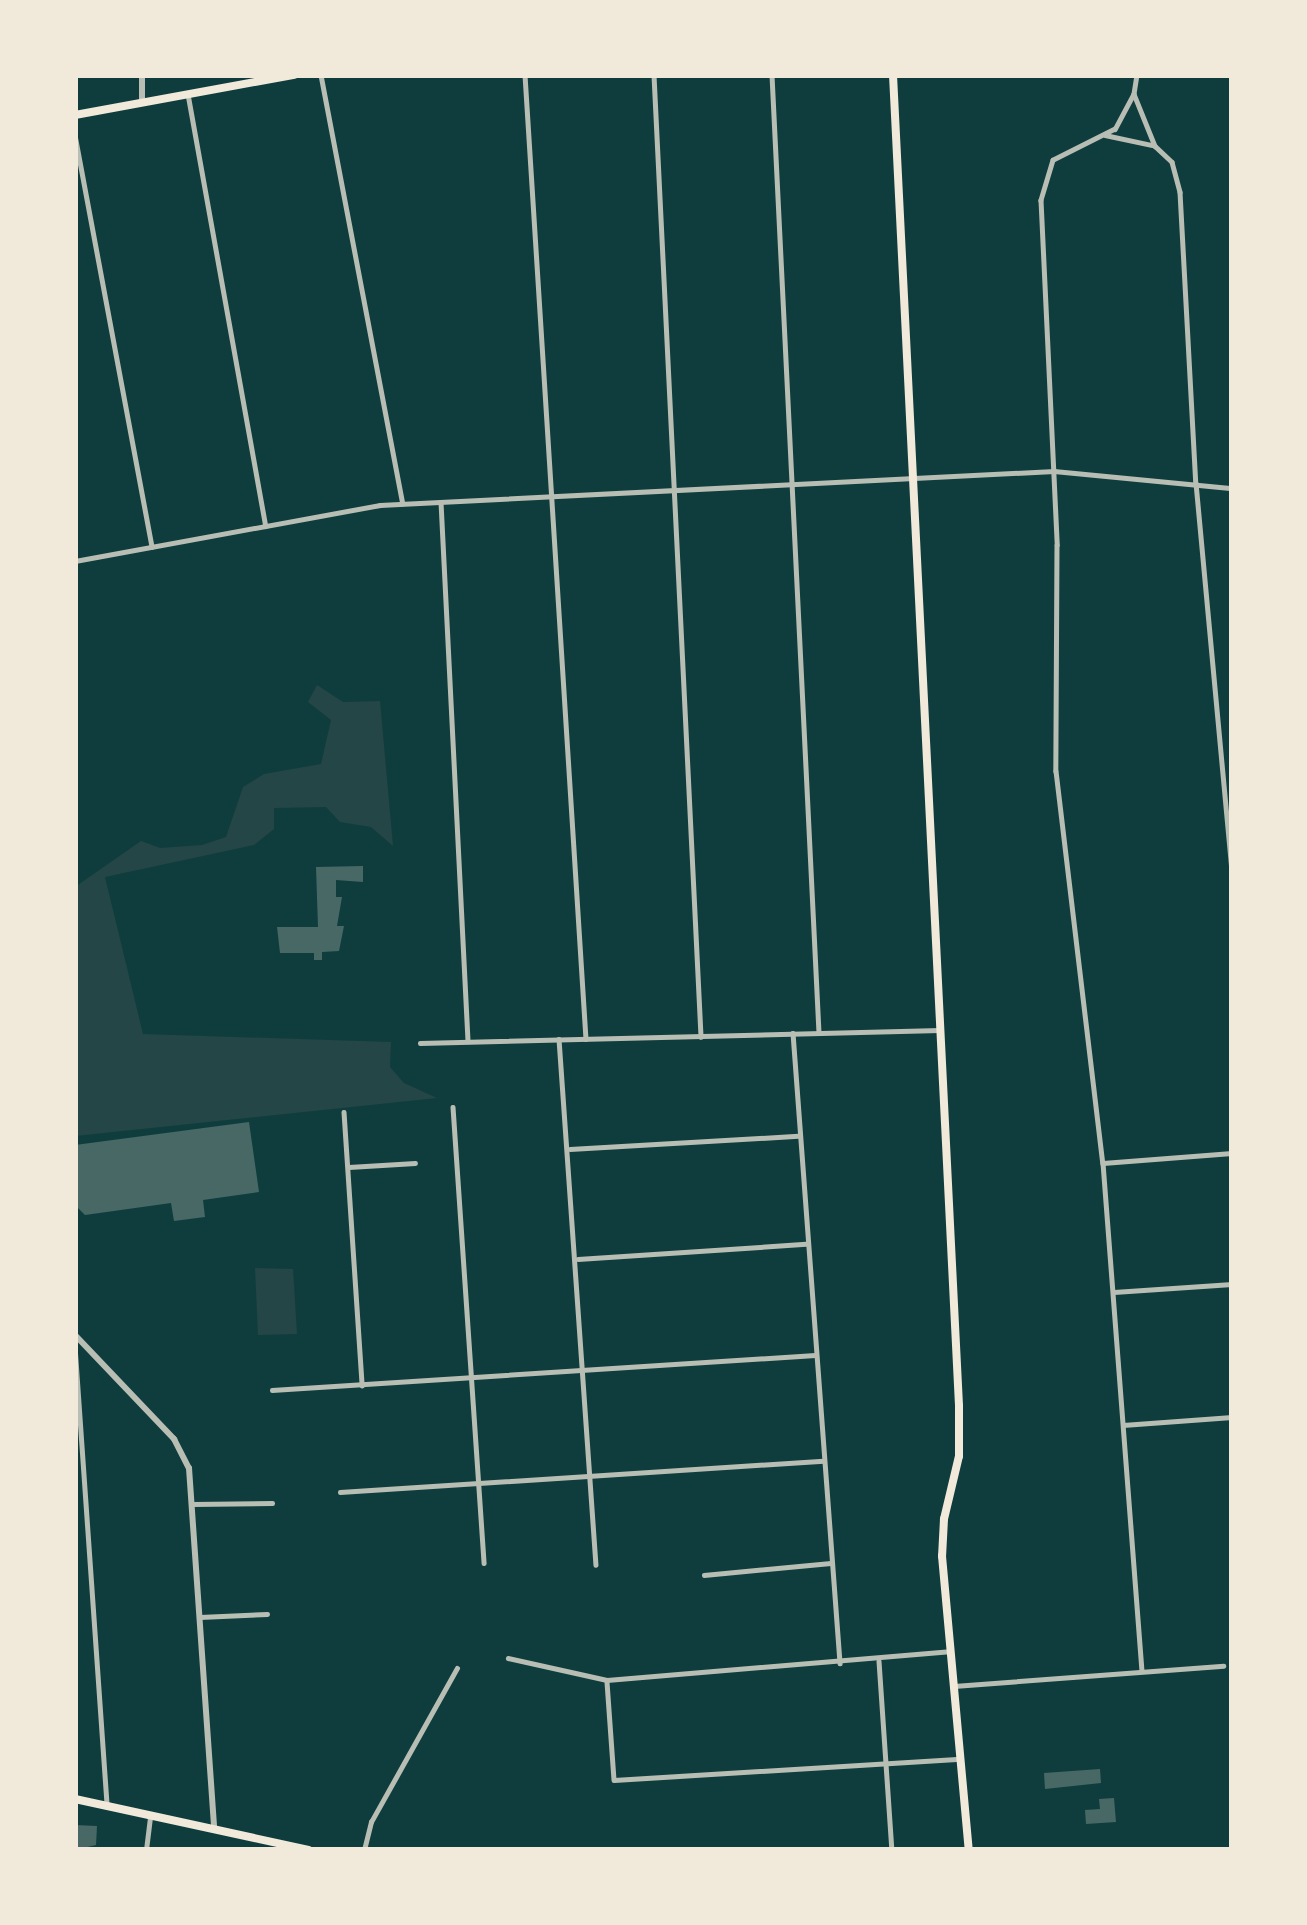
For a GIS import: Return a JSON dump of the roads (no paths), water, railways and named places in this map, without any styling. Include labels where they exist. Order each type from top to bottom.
[{"type":"main road","points":[[75,115],[290,75]]},
{"type":"main road","points":[[893,75],[959,1406],[958,1456],[942,1532],[969,1850]]},
{"type":"main road","points":[[75,1799],[309,1850]]},
{"type":"street","points":[[142,75],[142,103]]},
{"type":"street","points":[[321,75],[404,503]]},
{"type":"street","points":[[525,75],[548,469],[556,494],[586,1039]]},
{"type":"street","points":[[654,75],[701,1036]]},
{"type":"street","points":[[772,75],[819,1032]]},
{"type":"street","points":[[1137,75],[1126,116],[1105,135],[1057,156],[1042,183],[1054,471],[1056,771],[1103,1163],[1142,1672]]},
{"type":"street","points":[[188,94],[266,526]]},
{"type":"street","points":[[1134,94],[1155,146]]},
{"type":"street","points":[[75,135],[152,547]]},
{"type":"street","points":[[1105,135],[1155,146],[1170,158],[1180,192],[1196,484],[1232,873]]},
{"type":"street","points":[[75,561],[404,503],[1054,471],[1232,488]]},
{"type":"street","points":[[442,502],[468,1041]]},
{"type":"street","points":[[420,1042],[940,1030]]},
{"type":"street","points":[[793,1033],[840,1663]]},
{"type":"street","points":[[559,1039],[596,1565]]},
{"type":"street","points":[[453,1107],[484,1563]]},
{"type":"street","points":[[344,1112],[362,1385]]},
{"type":"street","points":[[570,1149],[800,1136]]},
{"type":"street","points":[[1103,1163],[1232,1153]]},
{"type":"street","points":[[348,1167],[415,1162]]},
{"type":"street","points":[[578,1259],[808,1244]]},
{"type":"street","points":[[1114,1292],[1232,1284]]},
{"type":"street","points":[[75,1335],[179,1447],[189,1468],[214,1830]]},
{"type":"street","points":[[75,1346],[107,1806]]},
{"type":"street","points":[[272,1390],[815,1354]]},
{"type":"street","points":[[1124,1425],[1232,1417]]},
{"type":"street","points":[[340,1492],[823,1461]]},
{"type":"street","points":[[193,1504],[272,1503]]},
{"type":"street","points":[[704,1574],[830,1563]]},
{"type":"street","points":[[200,1617],[267,1614]]},
{"type":"street","points":[[508,1658],[607,1680],[951,1651]]},
{"type":"street","points":[[879,1660],[892,1850]]},
{"type":"street","points":[[954,1685],[1223,1666]]},
{"type":"street","points":[[364,1850],[371,1822],[457,1668]]},
{"type":"street","points":[[607,1680],[614,1780],[960,1760]]},
{"type":"street","points":[[146,1850],[150,1816]]}]
